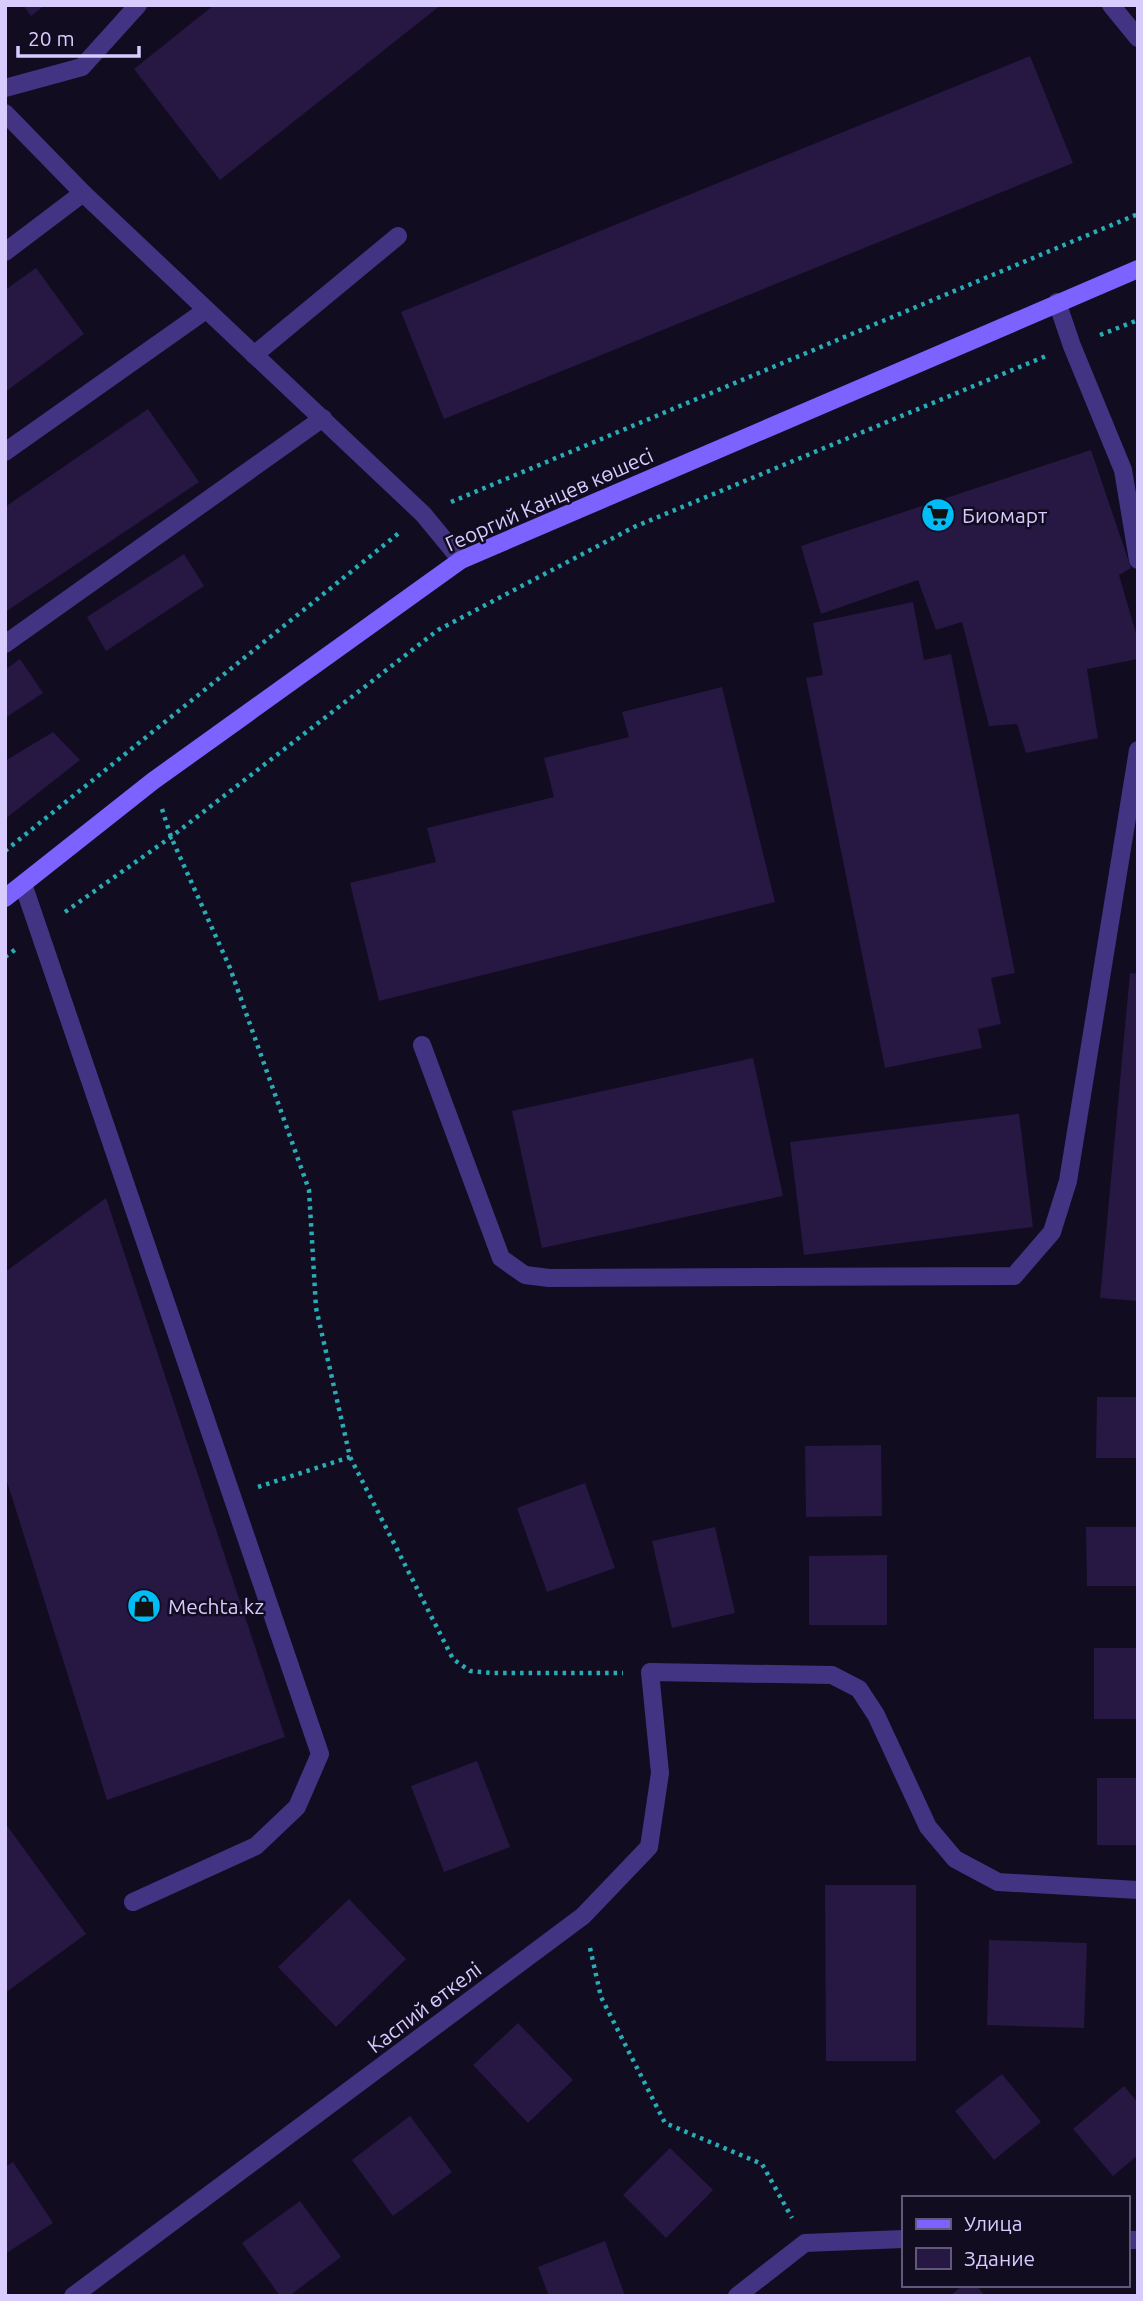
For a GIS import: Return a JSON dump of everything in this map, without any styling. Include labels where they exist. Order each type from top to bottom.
[{"type":"main road","name":"Георгий Канцев көшесі","points":[[5,898],[153,781],[461,560],[1138,269]]},
{"type":"street","points":[[5,89],[82,67],[138,5]]},
{"type":"street","points":[[1111,5],[1138,38]]},
{"type":"street","points":[[5,113],[83,193],[423,514],[461,560]]},
{"type":"street","points":[[5,252],[83,193]]},
{"type":"street","points":[[254,355],[398,236]]},
{"type":"street","points":[[1058,302],[1072,346],[1124,470],[1138,560]]},
{"type":"street","points":[[5,452],[206,310]]},
{"type":"street","points":[[5,644],[323,418]]},
{"type":"street","points":[[422,1045],[501,1258],[525,1275],[550,1278],[1014,1276],[1052,1232],[1068,1181],[1138,750]]},
{"type":"street","points":[[23,884],[320,1754],[297,1807],[256,1846],[133,1902]]},
{"type":"street","points":[[650,1672],[832,1675],[859,1689],[876,1715],[928,1827],[955,1859],[998,1882],[1138,1890]]},
{"type":"street","name":"Каспий өткелі","points":[[73,2296],[583,1916],[649,1847],[660,1773],[650,1672]]},
{"type":"street","points":[[737,2296],[805,2243],[902,2239]]},
{"type":"path","points":[[5,957],[171,837],[438,630],[634,527],[1138,320]]},
{"type":"path","points":[[153,781],[171,837],[230,968],[309,1190],[316,1308],[351,1457],[453,1659],[470,1671],[493,1673],[650,1672]]},
{"type":"path","points":[[234,1496],[351,1457]]},
{"type":"path","points":[[583,1916],[601,1997],[665,2123],[762,2164],[805,2243]]},
{"type":"building","points":[[23,5],[45,5],[31,16]]},
{"type":"building","points":[[214,5],[441,5],[220,180],[134,69]]},
{"type":"building","points":[[1030,56],[1073,163],[444,419],[401,312]]},
{"type":"building","points":[[36,268],[84,334],[5,392],[5,290]]},
{"type":"building","points":[[148,409],[199,482],[5,612],[5,507]]},
{"type":"building","points":[[1091,450],[1131,568],[1119,575],[1138,640],[1138,659],[1087,669],[1098,738],[1026,753],[1017,724],[989,726],[962,622],[936,630],[918,580],[821,614],[801,546]]},
{"type":"building","points":[[184,554],[204,586],[106,651],[87,617]]},
{"type":"building","points":[[913,602],[924,660],[951,654],[1015,973],[991,978],[1001,1024],[978,1029],[982,1048],[885,1068],[806,678],[823,675],[813,623]]},
{"type":"building","points":[[20,659],[43,693],[5,718],[5,670]]},
{"type":"building","points":[[722,687],[775,902],[379,1001],[350,883],[436,862],[427,828],[554,797],[544,758],[629,737],[622,712]]},
{"type":"building","points":[[53,732],[80,760],[5,819],[5,761]]},
{"type":"building","points":[[1130,973],[1138,974],[1138,1301],[1100,1298]]},
{"type":"building","points":[[753,1058],[783,1196],[542,1248],[512,1111]]},
{"type":"building","points":[[1019,1114],[1033,1227],[804,1255],[790,1142]]},
{"type":"building","name":"Mechta.kz","points":[[106,1198],[285,1737],[107,1800],[5,1475],[5,1272]]},
{"type":"building","points":[[1097,1397],[1138,1397],[1138,1458],[1096,1458]]},
{"type":"building","points":[[881,1445],[882,1516],[806,1517],[805,1446]]},
{"type":"building","points":[[585,1483],[615,1568],[547,1592],[517,1508]]},
{"type":"building","points":[[715,1527],[735,1613],[672,1628],[652,1541]]},
{"type":"building","points":[[1086,1527],[1138,1527],[1138,1586],[1087,1586]]},
{"type":"building","points":[[887,1555],[887,1625],[809,1625],[809,1556]]},
{"type":"building","points":[[1094,1648],[1138,1648],[1138,1719],[1094,1719]]},
{"type":"building","points":[[477,1761],[510,1847],[444,1872],[411,1786]]},
{"type":"building","points":[[1097,1778],[1138,1778],[1138,1845],[1097,1845]]},
{"type":"building","points":[[5,1823],[86,1934],[5,1993]]},
{"type":"building","points":[[825,1885],[916,1885],[916,2061],[826,2061]]},
{"type":"building","points":[[349,1899],[406,1959],[336,2027],[278,1967]]},
{"type":"building","points":[[989,1940],[1087,1943],[1084,2028],[987,2025]]},
{"type":"building","points":[[518,2023],[573,2080],[528,2123],[473,2065]]},
{"type":"building","points":[[1002,2074],[1041,2122],[994,2160],[955,2111]]},
{"type":"building","points":[[1124,2086],[1138,2103],[1138,2155],[1113,2176],[1073,2129]]},
{"type":"building","points":[[410,2116],[452,2172],[393,2216],[352,2160]]},
{"type":"building","points":[[670,2148],[713,2190],[666,2238],[623,2195]]},
{"type":"building","points":[[13,2162],[53,2223],[5,2254],[5,2167]]},
{"type":"building","points":[[300,2201],[341,2257],[289,2296],[280,2296],[242,2243]]},
{"type":"building","points":[[605,2241],[625,2296],[549,2296],[538,2267]]},
{"type":"building","points":[[961,2287],[978,2287],[985,2296],[950,2296]]},
{"type":"place","name":"Биомарт","points":[[938,515]]},
{"type":"place","name":"Mechta.kz","points":[[144,1606]]}]
